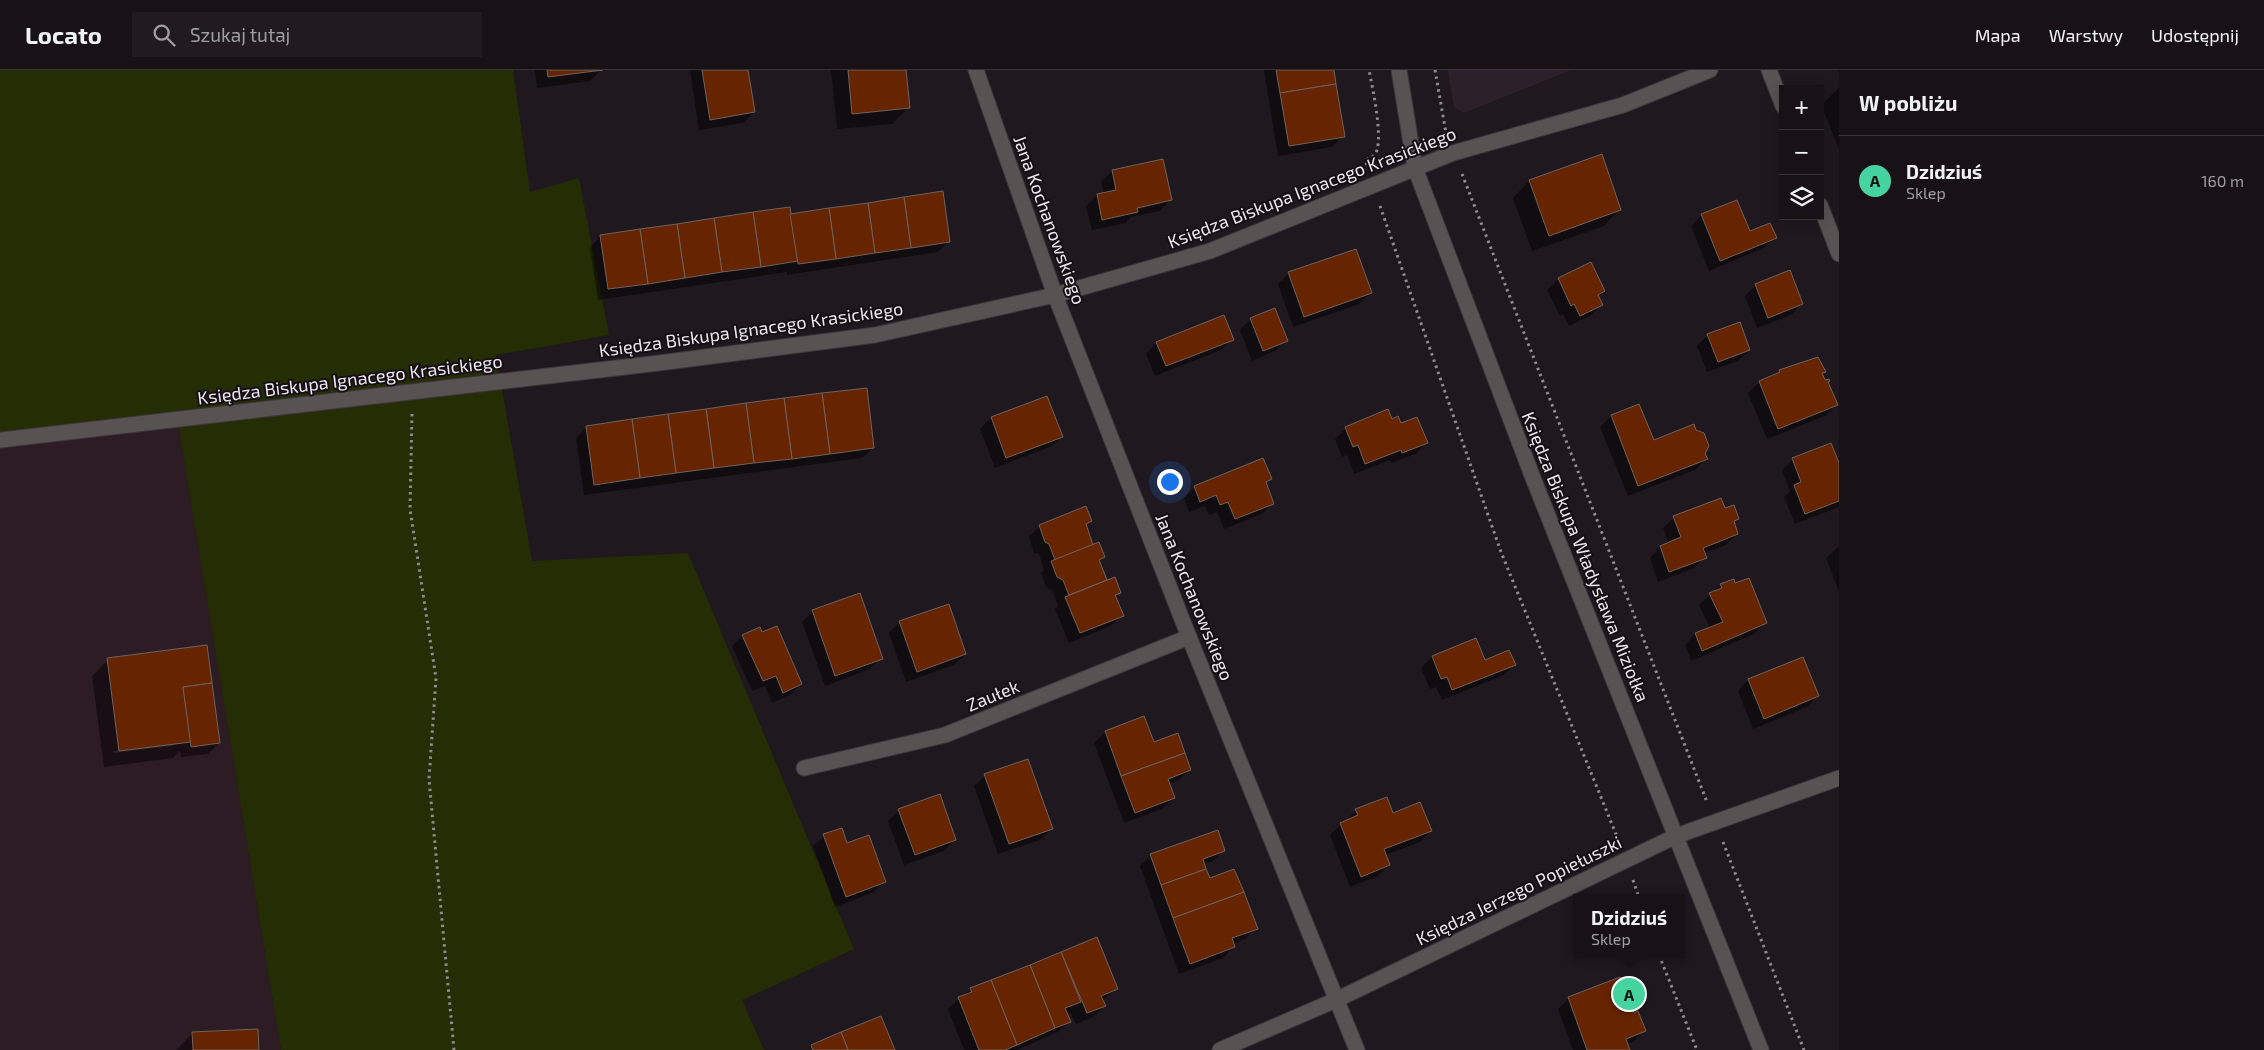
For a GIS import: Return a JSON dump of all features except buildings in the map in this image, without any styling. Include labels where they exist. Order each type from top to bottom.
[{"type":"street","name":"Jana Kochanowskiego","points":[[976,70],[1055,295],[1189,637],[1357,1050]]},
{"type":"street","name":"Księdza Biskupa Władysława Miziołka","points":[[1399,70],[1415,168],[1533,478],[1761,1050]]},
{"type":"street","name":"Księdza Biskupa Ignacego Krasickiego","points":[[0,440],[875,336],[1055,295],[1210,251],[1453,153],[1623,105],[1710,70]]},
{"type":"street","points":[[1769,70],[1779,96]]},
{"type":"street","points":[[1824,215],[1839,254]]},
{"type":"street","name":"Zaułek","points":[[804,768],[945,735],[1189,637]]},
{"type":"street","name":"Księdza Jerzego Popiełuszki","points":[[1220,1050],[1336,1000],[1676,836],[1839,778]]},
{"type":"path","points":[[1370,70],[1378,133],[1377,150],[1373,157],[1365,160],[1372,186],[1501,552],[1627,860],[1638,894]]},
{"type":"path","points":[[1435,70],[1444,129],[1453,153],[1804,1050]]},
{"type":"path","points":[[412,391],[410,509],[436,678],[429,779],[454,1050]]},
{"type":"path","points":[[1661,959],[1697,1050]]},
{"type":"shaded area","points":[[1448,70],[1571,70],[1464,113],[1454,107]]},
{"type":"shaded area","points":[[177,418],[281,1050],[0,1050],[0,440]]},
{"type":"green space","points":[[0,70],[513,70],[530,192],[579,178],[609,335],[496,355],[532,561],[688,553],[854,949],[742,1000],[764,1050],[281,1050],[177,418],[0,440]]},
{"type":"place","name":"Dzidziuś","points":[[1629,994]]}]
